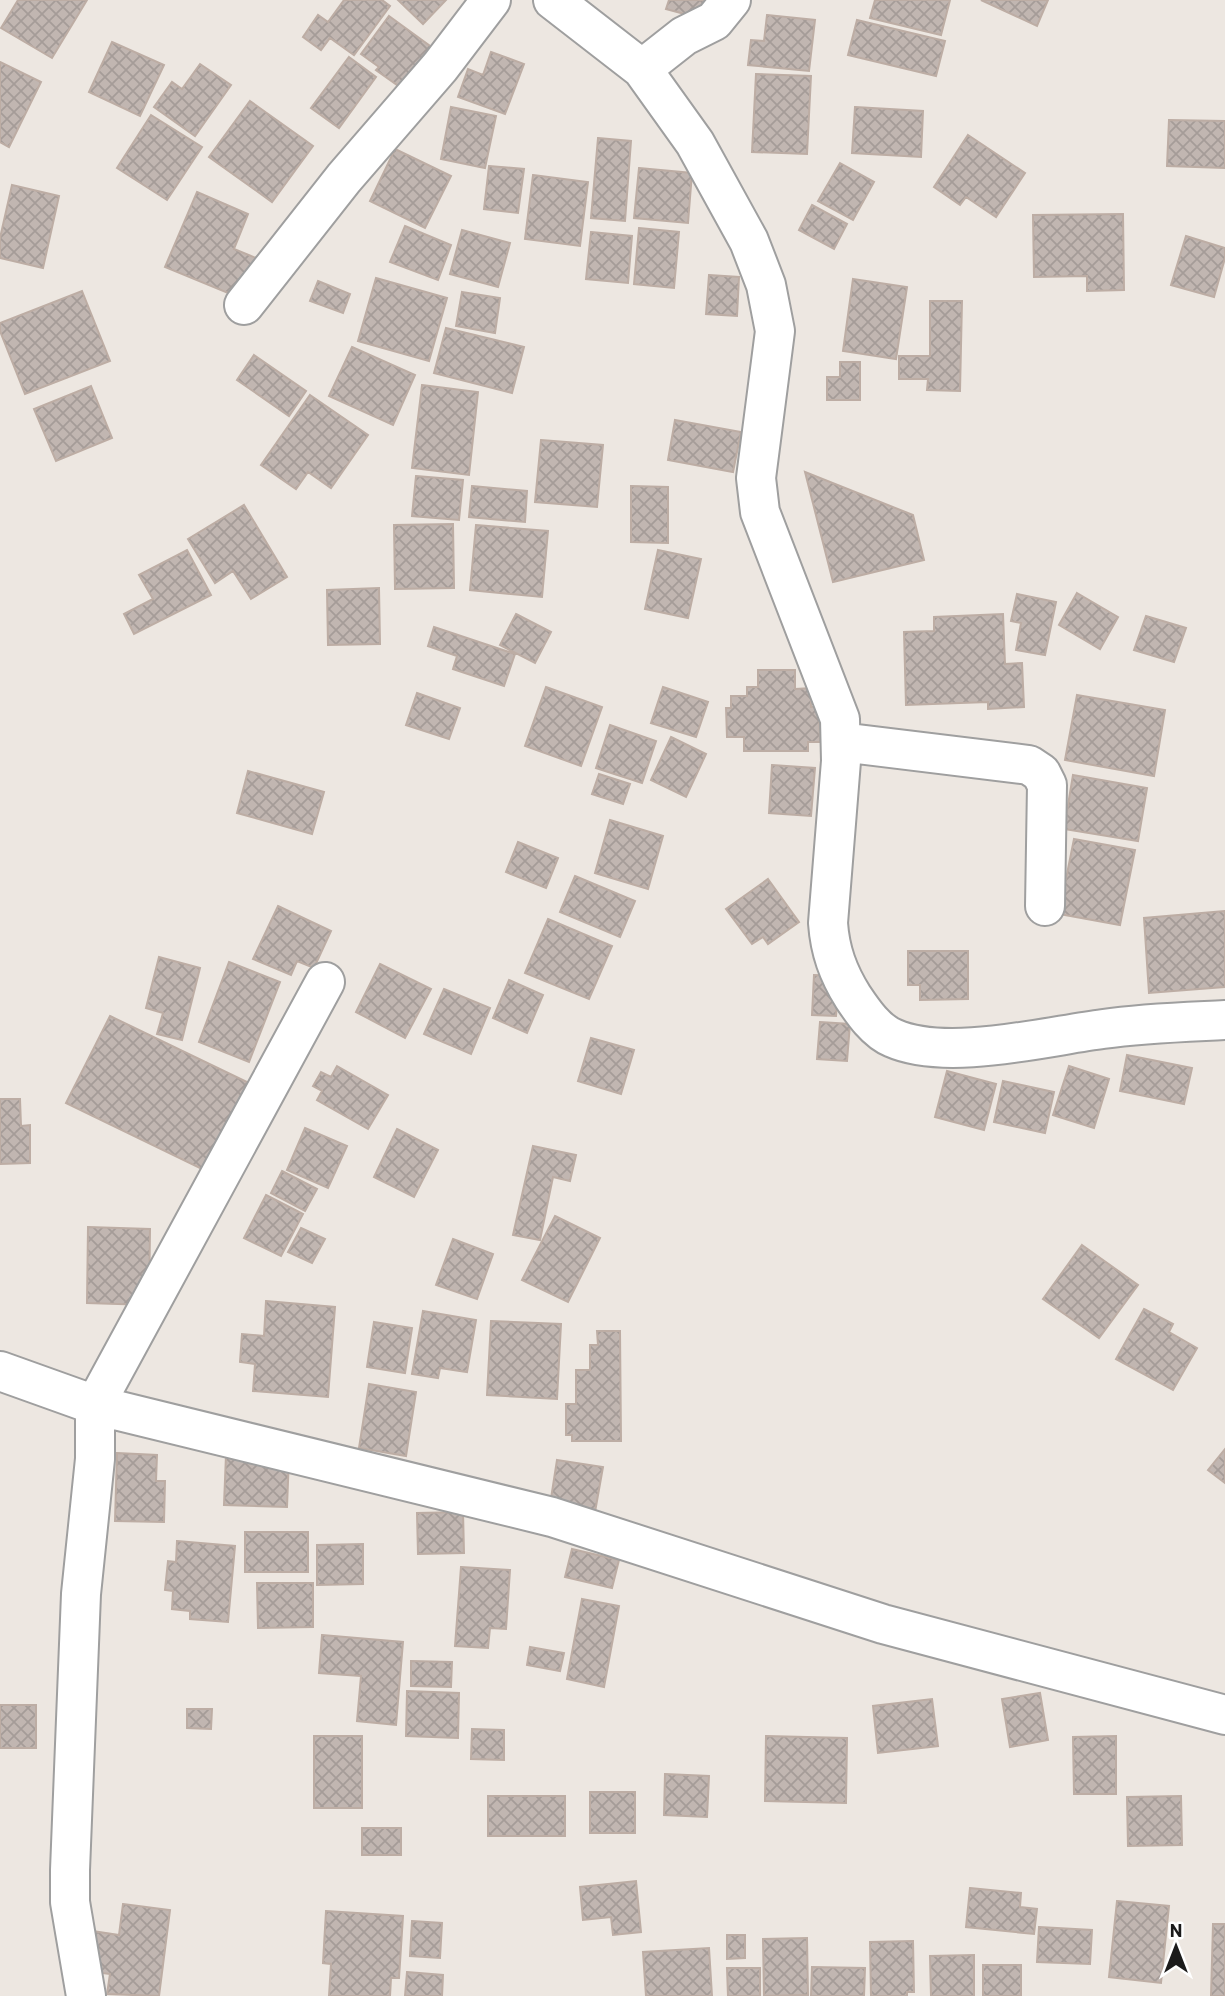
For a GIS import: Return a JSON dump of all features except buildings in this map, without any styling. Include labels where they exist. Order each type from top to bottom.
[{"type":"street","points":[[244,305],[344,178],[440,68],[491,0]]},
{"type":"street","points":[[553,0],[642,69],[695,143],[748,241],[766,285],[775,331],[757,478],[760,512],[841,719],[829,939],[834,962],[865,1016],[892,1038],[921,1045],[952,1048],[1027,1043],[1103,1029],[1163,1022],[1225,1020]]},
{"type":"street","points":[[642,69],[684,36],[714,21],[731,0]]},
{"type":"street","points":[[841,742],[1029,765],[1041,773],[1047,785],[1045,906]]},
{"type":"street","points":[[86,1996],[70,1902],[70,1870],[81,1594],[95,1459],[95,1405],[325,982]]},
{"type":"street","points":[[0,1371],[95,1405],[552,1517],[883,1624],[1225,1715]]}]
